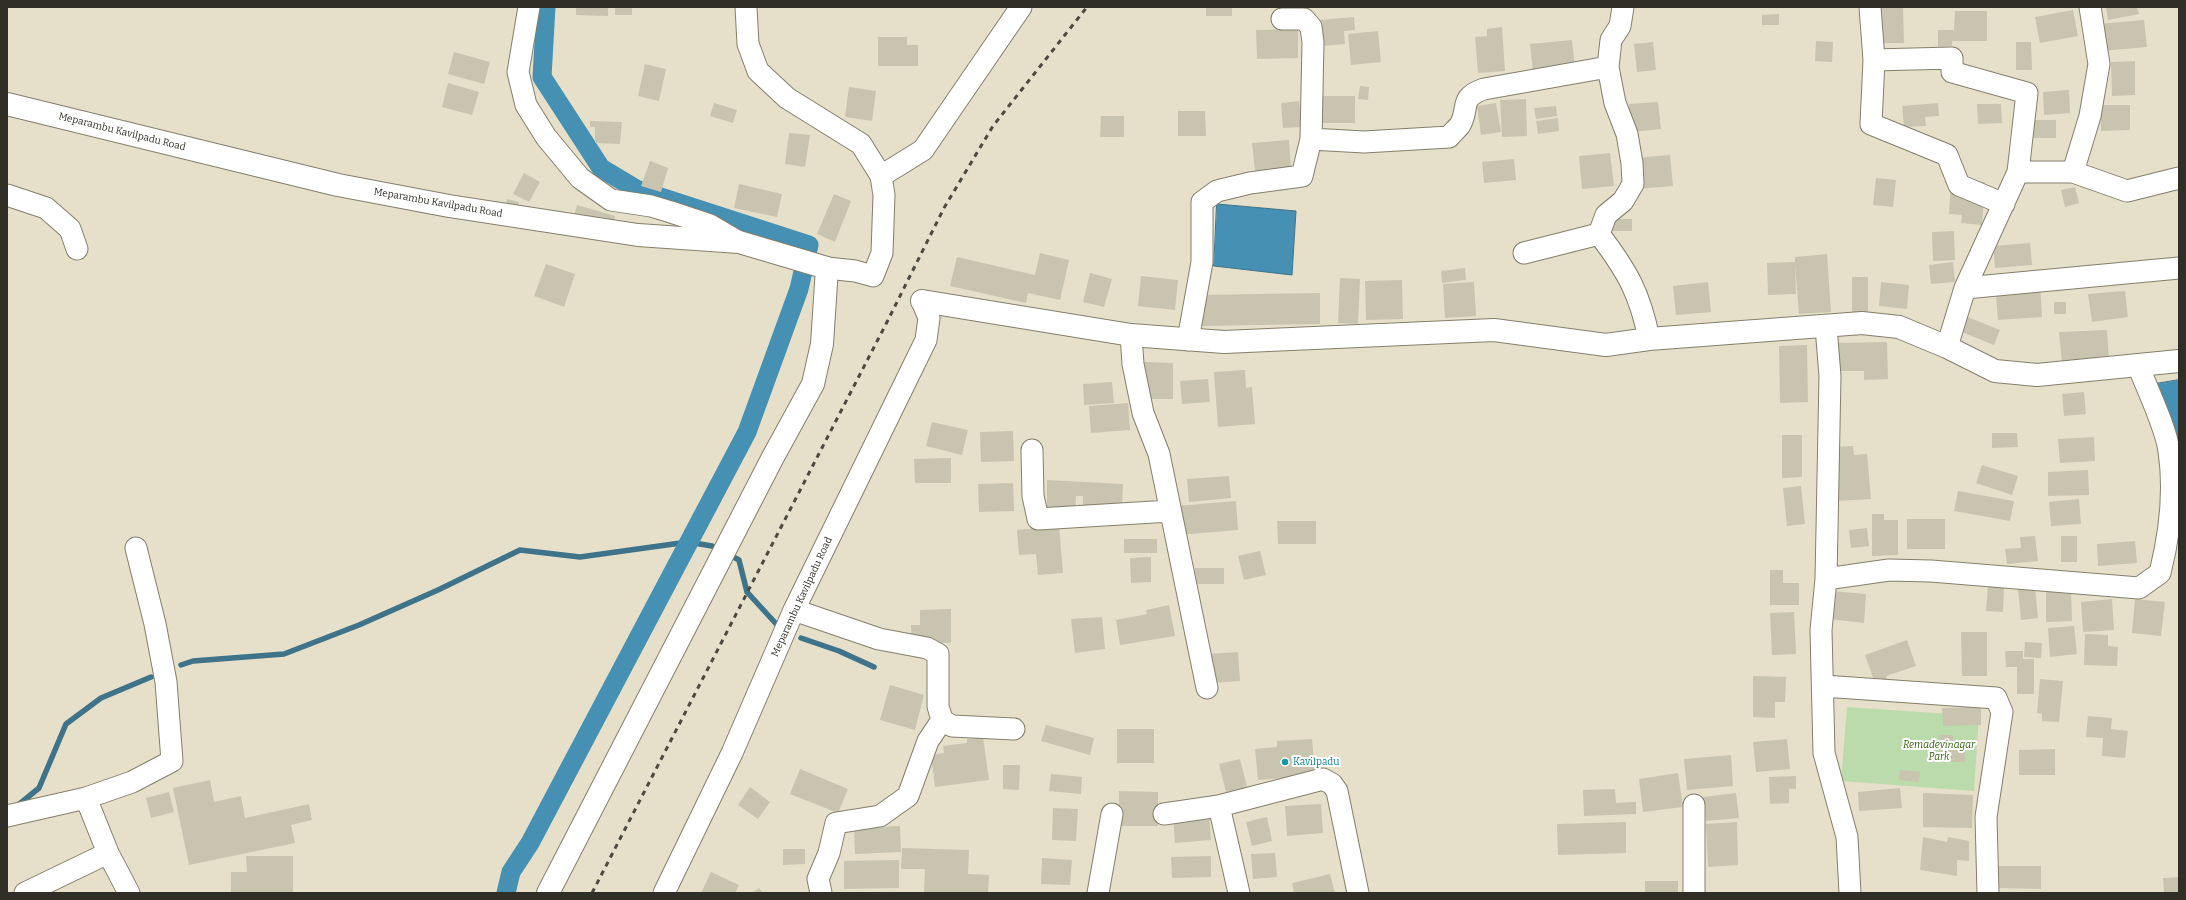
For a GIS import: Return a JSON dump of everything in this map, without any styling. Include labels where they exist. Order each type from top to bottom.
[{"type":"main road","name":"Meparambu Kavilpadu Road","points":[[7,104],[338,185],[449,206],[638,235],[739,242],[827,268]]},
{"type":"main road","points":[[548,893],[773,457],[813,384],[822,344],[827,268]]},
{"type":"main road","points":[[922,301],[1131,335],[1224,342],[1494,330],[1606,345],[1649,339],[1826,327],[1862,323],[1899,328],[1947,347],[1995,371],[2037,375],[2179,361]]},
{"type":"street","points":[[529,7],[518,72],[526,105],[546,137],[580,178],[610,200],[651,206],[671,212],[710,225],[739,242]]},
{"type":"street","points":[[746,7],[748,44],[758,71],[787,98],[861,144],[881,176],[923,150],[1021,7]]},
{"type":"street","points":[[1599,234],[1606,215],[1623,201],[1634,184],[1627,134],[1615,103],[1608,67],[1612,40],[1620,26],[1623,7]]},
{"type":"street","points":[[1870,7],[1874,60],[1871,124],[1947,155],[1959,185],[2004,204]]},
{"type":"street","points":[[2073,172],[2090,116],[2099,64],[2090,7]]},
{"type":"street","points":[[1188,340],[1202,262],[1202,202],[1217,191],[1250,183],[1302,176],[1311,139],[1313,42],[1311,27],[1304,19],[1282,19]]},
{"type":"street","points":[[1874,60],[1952,58],[1952,72],[2027,93],[2018,172],[1965,288],[1947,347]]},
{"type":"street","points":[[1311,139],[1364,142],[1449,137],[1460,125],[1466,104],[1473,93],[1484,89],[1608,67]]},
{"type":"street","points":[[2018,172],[2073,172],[2127,191],[2179,178]]},
{"type":"street","name":"Meparambu Kavilpadu Road","points":[[827,268],[854,271],[873,276],[882,246],[884,195],[881,176]]},
{"type":"street","points":[[7,195],[46,208],[70,229],[77,249]]},
{"type":"street","points":[[1524,253],[1599,234]]},
{"type":"street","points":[[1599,234],[1622,265],[1636,290],[1649,339]]},
{"type":"street","points":[[1965,288],[2179,268]]},
{"type":"street","name":"Meparambu Kavilpadu Road","points":[[664,893],[732,752],[794,610],[926,340],[929,318],[922,301]]},
{"type":"street","points":[[1826,327],[1830,384],[1826,579],[1821,630],[1824,753],[1846,837],[1850,893]]},
{"type":"street","points":[[1131,335],[1134,364],[1143,413],[1159,454],[1207,688]]},
{"type":"street","points":[[1826,579],[1882,571],[1931,571],[2138,588],[2160,573],[2167,546],[2172,497],[2169,450],[2155,408],[2138,365]]},
{"type":"street","points":[[1032,450],[1033,496],[1038,519],[1170,510]]},
{"type":"street","points":[[7,816],[86,798],[132,782],[172,761],[166,682],[155,624],[136,548]]},
{"type":"street","points":[[794,610],[879,639],[927,648],[938,654],[938,706],[942,720],[952,726],[1014,729]]},
{"type":"street","points":[[1823,686],[1904,693],[1996,698],[2002,712],[1986,817],[1988,893]]},
{"type":"street","points":[[821,893],[818,879],[829,852],[836,823],[880,816],[908,796],[928,741],[942,720]]},
{"type":"street","points":[[1164,814],[1219,806],[1323,779],[1332,784],[1336,791],[1358,893]]},
{"type":"street","points":[[86,798],[108,853],[129,893]]},
{"type":"street","points":[[1694,805],[1694,893]]},
{"type":"street","points":[[1219,806],[1240,893]]},
{"type":"street","points":[[1098,893],[1112,814]]},
{"type":"street","points":[[24,893],[108,853]]},
{"type":"green space","name":"Remadevinagar Park","points":[[1847,707],[1979,716],[1974,791],[1841,781]]},
{"type":"water","points":[[1217,204],[1296,211],[1292,275],[1214,266]]},
{"type":"water","points":[[2179,380],[2179,452],[2149,385]]},
{"type":"building","points":[[576,7],[608,7],[608,16],[576,15]]},
{"type":"building","points":[[615,7],[632,7],[632,15],[615,15]]},
{"type":"building","points":[[1206,7],[1232,7],[1232,16],[1206,16]]},
{"type":"building","points":[[1881,7],[1903,7],[1904,43],[1882,43]]},
{"type":"building","points":[[2106,7],[2137,7],[2139,14],[2108,20]]},
{"type":"building","points":[[2073,10],[2078,36],[2040,43],[2035,17]]},
{"type":"building","points":[[1955,11],[1987,11],[1987,41],[1952,41],[1952,46],[1938,47],[1938,30],[1954,30]]},
{"type":"building","points":[[1779,14],[1779,25],[1762,25],[1762,15]]},
{"type":"building","points":[[1354,17],[1355,30],[1344,31],[1345,44],[1322,46],[1320,20]]},
{"type":"building","points":[[2144,20],[2147,47],[2101,51],[2099,24]]},
{"type":"building","points":[[1502,27],[1505,71],[1478,73],[1475,37],[1487,36],[1487,29]]},
{"type":"building","points":[[1298,29],[1298,58],[1257,59],[1256,30]]},
{"type":"building","points":[[1378,31],[1381,62],[1351,65],[1348,34]]},
{"type":"building","points":[[878,37],[907,37],[907,45],[918,45],[918,66],[878,66]]},
{"type":"building","points":[[1572,40],[1575,68],[1533,72],[1530,44]]},
{"type":"building","points":[[1816,41],[1833,42],[1832,62],[1815,61]]},
{"type":"building","points":[[1653,42],[1656,70],[1637,72],[1634,44]]},
{"type":"building","points":[[2016,42],[2031,42],[2032,70],[2016,70]]},
{"type":"building","points":[[454,52],[490,62],[484,84],[448,74]]},
{"type":"building","points":[[2135,61],[2135,95],[2112,96],[2111,62]]},
{"type":"building","points":[[645,64],[666,69],[659,101],[638,96]]},
{"type":"building","points":[[448,83],[479,92],[472,115],[442,107]]},
{"type":"building","points":[[1360,86],[1369,87],[1368,100],[1358,99]]},
{"type":"building","points":[[849,87],[876,91],[872,121],[845,117]]},
{"type":"building","points":[[2069,90],[2070,113],[2044,115],[2043,92]]},
{"type":"building","points":[[1319,96],[1355,96],[1355,123],[1319,123]]},
{"type":"building","points":[[1526,99],[1527,136],[1502,137],[1500,100]]},
{"type":"building","points":[[1299,101],[1302,127],[1283,128],[1281,103]]},
{"type":"building","points":[[1658,102],[1661,129],[1632,132],[1629,104]]},
{"type":"building","points":[[714,103],[737,110],[733,123],[710,116]]},
{"type":"building","points":[[1496,103],[1501,132],[1481,135],[1477,106]]},
{"type":"building","points":[[1938,103],[1939,116],[1925,117],[1926,126],[1904,127],[1902,106]]},
{"type":"building","points":[[1977,104],[2001,104],[2002,123],[1978,124]]},
{"type":"building","points":[[2101,105],[2130,105],[2130,130],[2101,131]]},
{"type":"building","points":[[1556,106],[1557,116],[1536,119],[1534,108]]},
{"type":"building","points":[[1178,111],[1205,111],[1206,136],[1178,136]]},
{"type":"building","points":[[1101,116],[1124,116],[1124,137],[1100,137]]},
{"type":"building","points":[[1558,118],[1559,131],[1538,134],[1536,121]]},
{"type":"building","points":[[2033,120],[2056,120],[2056,138],[2033,138]]},
{"type":"building","points":[[590,121],[622,122],[620,144],[595,143],[595,127],[590,127]]},
{"type":"building","points":[[789,133],[810,135],[805,167],[785,164]]},
{"type":"building","points":[[1289,140],[1291,168],[1255,171],[1252,143]]},
{"type":"building","points":[[1610,153],[1614,186],[1582,189],[1579,156]]},
{"type":"building","points":[[1670,155],[1673,186],[1637,189],[1635,158]]},
{"type":"building","points":[[1514,159],[1516,180],[1484,183],[1482,162]]},
{"type":"building","points":[[650,161],[668,168],[661,192],[641,186]]},
{"type":"building","points":[[524,173],[540,182],[529,202],[513,194]]},
{"type":"building","points":[[1876,178],[1896,180],[1893,207],[1873,205]]},
{"type":"building","points":[[1951,180],[1985,182],[1982,225],[1961,223],[1962,215],[1949,214]]},
{"type":"building","points":[[739,184],[782,194],[777,217],[734,208]]},
{"type":"building","points":[[2075,187],[2079,203],[2065,207],[2061,190]]},
{"type":"building","points":[[834,194],[851,201],[835,242],[817,234]]},
{"type":"building","points":[[507,199],[519,202],[517,212],[505,209]]},
{"type":"building","points":[[577,205],[615,216],[611,230],[573,220]]},
{"type":"building","points":[[1608,219],[1632,219],[1632,231],[1608,231]]},
{"type":"building","points":[[1954,231],[1955,260],[1933,261],[1932,232]]},
{"type":"building","points":[[2030,243],[2032,265],[1995,268],[1993,246]]},
{"type":"building","points":[[1040,253],[1069,260],[1060,300],[1028,293],[1026,303],[950,286],[957,257],[1035,275]]},
{"type":"building","points":[[1827,254],[1831,312],[1799,314],[1795,264],[1796,294],[1768,295],[1767,263],[1795,262],[1795,257]]},
{"type":"building","points":[[1953,262],[1955,282],[1931,284],[1929,265]]},
{"type":"building","points":[[546,264],[575,274],[564,307],[534,296]]},
{"type":"building","points":[[1465,268],[1466,280],[1442,283],[1441,271]]},
{"type":"building","points":[[1090,273],[1112,279],[1104,307],[1083,302]]},
{"type":"building","points":[[1141,276],[1178,280],[1175,310],[1138,306]]},
{"type":"building","points":[[1852,277],[1868,277],[1868,313],[1852,314]]},
{"type":"building","points":[[1340,278],[1360,279],[1358,324],[1338,323]]},
{"type":"building","points":[[1402,280],[1403,319],[1366,320],[1365,281]]},
{"type":"building","points":[[1474,282],[1476,316],[1445,318],[1443,284]]},
{"type":"building","points":[[1708,282],[1711,312],[1676,315],[1673,286]]},
{"type":"building","points":[[1881,282],[1909,285],[1907,309],[1879,306]]},
{"type":"building","points":[[2040,283],[2042,317],[1998,320],[1996,295],[2024,293],[2023,284]]},
{"type":"building","points":[[2125,291],[2128,317],[2092,322],[2088,294]]},
{"type":"building","points":[[1320,293],[1320,324],[1198,326],[1198,295]]},
{"type":"building","points":[[2054,302],[2066,302],[2066,314],[2054,314]]},
{"type":"building","points":[[1955,312],[2000,330],[1994,345],[1949,327]]},
{"type":"building","points":[[2107,330],[2109,360],[2062,363],[2059,332]]},
{"type":"building","points":[[1887,342],[1888,379],[1864,380],[1864,371],[1833,371],[1832,343]]},
{"type":"building","points":[[1807,345],[1808,402],[1780,403],[1779,346]]},
{"type":"building","points":[[1144,362],[1173,363],[1173,399],[1143,399]]},
{"type":"building","points":[[1245,370],[1246,388],[1252,387],[1255,424],[1218,427],[1214,372]]},
{"type":"building","points":[[1208,379],[1210,402],[1182,404],[1180,381]]},
{"type":"building","points":[[1112,382],[1114,403],[1084,405],[1083,384]]},
{"type":"building","points":[[2084,392],[2086,414],[2064,416],[2062,394]]},
{"type":"building","points":[[1128,403],[1130,430],[1091,433],[1089,406]]},
{"type":"building","points":[[932,422],[968,430],[962,455],[926,446]]},
{"type":"building","points":[[1013,431],[1014,461],[981,462],[980,432]]},
{"type":"building","points":[[1992,433],[2017,433],[2018,447],[1992,448]]},
{"type":"building","points":[[1782,435],[1802,435],[1802,477],[1782,478]]},
{"type":"building","points":[[2094,437],[2095,461],[2060,463],[2058,439]]},
{"type":"building","points":[[1853,446],[1854,455],[1867,454],[1871,499],[1837,501],[1833,447]]},
{"type":"building","points":[[951,458],[951,483],[915,483],[914,459]]},
{"type":"building","points":[[1982,465],[2018,476],[2012,495],[1976,483]]},
{"type":"building","points":[[2088,470],[2089,495],[2048,496],[2048,472]]},
{"type":"building","points":[[1229,476],[1231,498],[1189,502],[1187,479]]},
{"type":"building","points":[[1047,480],[1123,484],[1122,506],[1083,505],[1083,496],[1076,496],[1075,515],[1047,514]]},
{"type":"building","points":[[1013,483],[1014,511],[979,512],[978,484]]},
{"type":"building","points":[[1801,486],[1805,524],[1787,526],[1783,488]]},
{"type":"building","points":[[1958,491],[2014,501],[2010,521],[1954,511]]},
{"type":"building","points":[[2079,499],[2081,524],[2051,526],[2049,502]]},
{"type":"building","points":[[1236,501],[1238,530],[1178,535],[1176,506]]},
{"type":"building","points":[[1872,514],[1884,514],[1884,520],[1898,520],[1898,555],[1872,556]]},
{"type":"building","points":[[1907,519],[1945,519],[1945,549],[1907,549]]},
{"type":"building","points":[[1277,521],[1316,521],[1316,544],[1278,544]]},
{"type":"building","points":[[1059,526],[1063,573],[1038,575],[1036,554],[1019,555],[1017,530]]},
{"type":"building","points":[[1867,528],[1869,546],[1851,548],[1849,530]]},
{"type":"building","points":[[2035,536],[2038,561],[2007,564],[2005,549],[2021,548],[2020,537]]},
{"type":"building","points":[[2061,536],[2077,536],[2077,562],[2061,562]]},
{"type":"building","points":[[1124,539],[1157,539],[1157,553],[1124,553]]},
{"type":"building","points":[[2135,541],[2137,563],[2098,566],[2097,544]]},
{"type":"building","points":[[1260,551],[1266,575],[1244,580],[1238,556]]},
{"type":"building","points":[[1151,557],[1151,582],[1131,583],[1130,558]]},
{"type":"building","points":[[1195,568],[1224,568],[1224,584],[1195,584]]},
{"type":"building","points":[[1770,570],[1783,570],[1783,583],[1799,583],[1799,605],[1770,605]]},
{"type":"building","points":[[1988,585],[2004,586],[2003,612],[1986,611]]},
{"type":"building","points":[[2035,587],[2038,618],[2021,620],[2018,589]]},
{"type":"building","points":[[2046,588],[2071,588],[2072,621],[2046,622]]},
{"type":"building","points":[[1831,591],[1866,594],[1864,623],[1829,619]]},
{"type":"building","points":[[2112,599],[2114,630],[2083,632],[2081,602]]},
{"type":"building","points":[[2135,599],[2165,602],[2161,636],[2132,633]]},
{"type":"building","points":[[1169,605],[1175,636],[1120,645],[1116,620],[1147,614],[1146,610]]},
{"type":"building","points":[[951,609],[951,643],[912,643],[911,625],[920,625],[920,610]]},
{"type":"building","points":[[1794,612],[1796,654],[1772,655],[1770,613]]},
{"type":"building","points":[[1102,617],[1105,649],[1075,653],[1071,619]]},
{"type":"building","points":[[2074,626],[2077,654],[2050,657],[2048,628]]},
{"type":"building","points":[[1961,632],[1987,632],[1987,676],[1962,676]]},
{"type":"building","points":[[2085,634],[2108,635],[2108,646],[2118,647],[2117,666],[2084,665]]},
{"type":"building","points":[[1907,640],[1916,666],[1886,676],[1888,682],[1876,686],[1865,655]]},
{"type":"building","points":[[2025,642],[2042,643],[2041,658],[2024,657]]},
{"type":"building","points":[[2005,651],[2023,651],[2023,659],[2034,659],[2034,694],[2017,694],[2017,667],[2006,667]]},
{"type":"building","points":[[1238,652],[1240,681],[1210,683],[1208,654]]},
{"type":"building","points":[[1753,676],[1786,677],[1785,702],[1775,702],[1775,718],[1753,717]]},
{"type":"building","points":[[2040,679],[2063,681],[2059,722],[2042,721],[2042,714],[2037,713]]},
{"type":"building","points":[[890,685],[924,695],[915,730],[880,720]]},
{"type":"building","points":[[1981,707],[1981,725],[1943,726],[1942,708]]},
{"type":"building","points":[[2088,716],[2112,718],[2111,729],[2128,731],[2125,758],[2102,756],[2103,738],[2086,737]]},
{"type":"building","points":[[1046,725],[1094,738],[1090,755],[1041,741]]},
{"type":"building","points":[[1117,729],[1154,729],[1154,763],[1117,763]]},
{"type":"building","points":[[1939,735],[1953,735],[1953,745],[1965,745],[1965,762],[1939,762]]},
{"type":"building","points":[[983,737],[989,780],[935,787],[931,755],[944,753],[943,746],[967,743],[967,739]]},
{"type":"building","name":"Kavilpadu","points":[[1312,739],[1315,775],[1258,780],[1255,749],[1277,747],[1277,741]]},
{"type":"building","points":[[1787,739],[1790,769],[1756,772],[1753,742]]},
{"type":"building","points":[[2055,749],[2055,775],[2019,775],[2019,750]]},
{"type":"building","points":[[1731,755],[1733,786],[1687,790],[1684,759]]},
{"type":"building","points":[[1240,759],[1247,787],[1226,792],[1219,764]]},
{"type":"building","points":[[1003,765],[1020,765],[1019,790],[1003,789]]},
{"type":"building","points":[[800,769],[848,789],[838,813],[790,794]]},
{"type":"building","points":[[1900,770],[1920,772],[1919,782],[1899,780]]},
{"type":"building","points":[[1678,773],[1683,807],[1643,812],[1639,779]]},
{"type":"building","points":[[1051,774],[1082,777],[1081,794],[1049,791]]},
{"type":"building","points":[[1796,776],[1796,789],[1789,789],[1789,803],[1770,804],[1769,777]]},
{"type":"building","points":[[210,780],[214,802],[241,796],[245,818],[309,804],[312,820],[291,825],[295,843],[189,865],[173,788]]},
{"type":"building","points":[[750,787],[770,802],[758,819],[738,805]]},
{"type":"building","points":[[1900,788],[1902,808],[1859,811],[1858,792]]},
{"type":"building","points":[[1615,789],[1616,803],[1636,802],[1636,814],[1584,816],[1583,790]]},
{"type":"building","points":[[1119,791],[1158,792],[1158,826],[1119,826]]},
{"type":"building","points":[[169,792],[174,812],[151,818],[146,798]]},
{"type":"building","points":[[1736,793],[1739,818],[1706,821],[1703,797]]},
{"type":"building","points":[[1923,793],[1973,795],[1972,828],[1923,827]]},
{"type":"building","points":[[1321,804],[1323,833],[1287,836],[1285,806]]},
{"type":"building","points":[[1053,808],[1078,809],[1076,841],[1052,840]]},
{"type":"building","points":[[1209,814],[1211,840],[1175,843],[1173,817]]},
{"type":"building","points":[[1267,817],[1272,841],[1252,846],[1246,822]]},
{"type":"building","points":[[1626,822],[1626,853],[1558,855],[1557,824]]},
{"type":"building","points":[[1737,822],[1738,865],[1708,867],[1706,824]]},
{"type":"building","points":[[900,826],[901,852],[855,854],[854,828]]},
{"type":"building","points":[[1923,837],[1947,842],[1948,837],[1969,841],[1969,861],[1957,860],[1957,876],[1920,870]]},
{"type":"building","points":[[902,848],[969,850],[968,874],[989,875],[988,893],[924,893],[925,869],[901,869]]},
{"type":"building","points":[[783,849],[805,849],[805,864],[783,865]]},
{"type":"building","points":[[1275,853],[1277,877],[1253,879],[1251,854]]},
{"type":"building","points":[[246,856],[293,856],[293,893],[231,893],[231,872],[247,872]]},
{"type":"building","points":[[1211,856],[1211,877],[1172,878],[1171,857]]},
{"type":"building","points":[[1042,858],[1072,860],[1070,885],[1041,884]]},
{"type":"building","points":[[899,860],[899,888],[844,889],[844,861]]},
{"type":"building","points":[[1995,866],[2041,866],[2041,889],[1995,888]]},
{"type":"building","points":[[711,872],[739,885],[735,893],[701,893]]},
{"type":"building","points":[[1330,874],[1335,893],[1294,893],[1292,883]]},
{"type":"building","points":[[2179,877],[2179,893],[2164,893],[2163,878]]},
{"type":"building","points":[[1645,881],[1678,881],[1678,893],[1645,893]]},
{"type":"building","points":[[759,888],[763,893],[752,893]]},
{"type":"waterway","points":[[506,893],[511,872],[530,843],[747,432],[799,289],[809,245],[636,189],[601,168],[542,77],[546,7]]},
{"type":"waterway","points":[[181,665],[193,661],[284,654],[359,625],[438,590],[520,550],[580,557],[688,542],[712,546],[720,550]]},
{"type":"waterway","points":[[728,554],[739,560],[747,592],[779,627]]},
{"type":"waterway","points":[[801,638],[839,651],[874,667]]},
{"type":"waterway","points":[[17,806],[39,788],[66,724],[101,698],[151,677]]},
{"type":"railway","points":[[592,893],[887,322],[944,208],[993,126],[1087,7]]},
{"type":"place","name":"Kavilpadu","points":[[1285,762]]}]
